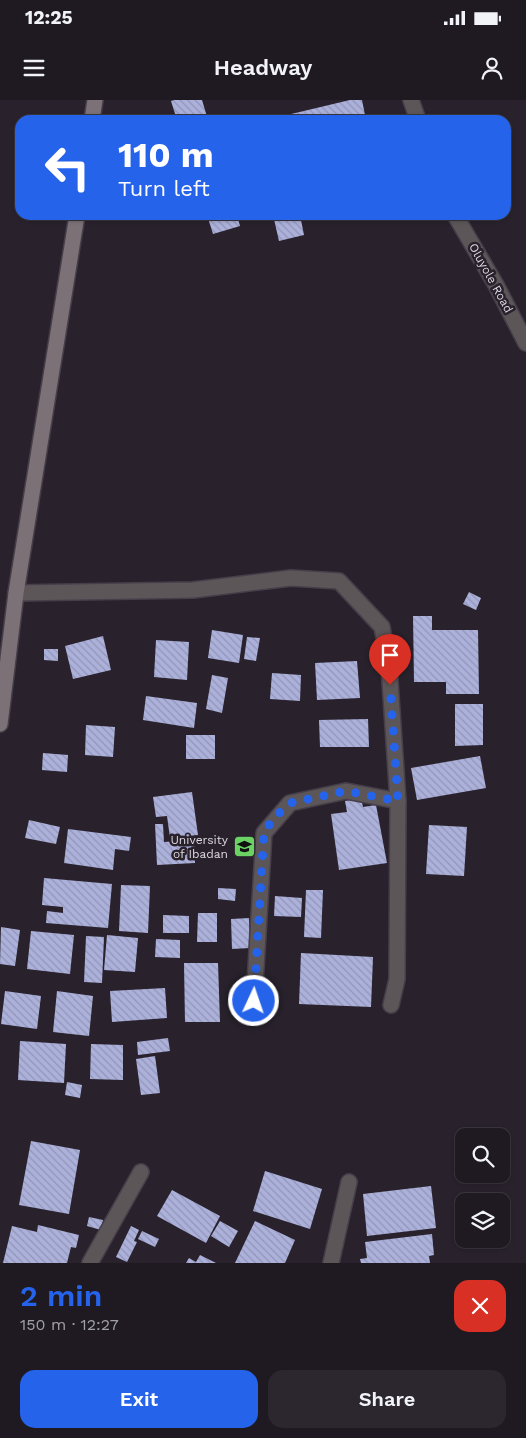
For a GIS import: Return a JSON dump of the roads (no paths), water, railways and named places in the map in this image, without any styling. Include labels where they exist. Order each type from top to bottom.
[{"type":"street","points":[[93,115],[95,100]]},
{"type":"street","points":[[411,100],[416,115]]},
{"type":"street","points":[[0,724],[16,593],[76,220]]},
{"type":"street","name":"Oluyole Road","points":[[458,220],[496,285],[526,343]]},
{"type":"street","points":[[16,593],[193,590],[291,578],[339,581],[382,627],[389,666],[398,801],[397,979],[391,1005]]},
{"type":"street","points":[[254,1001],[264,832],[274,818],[290,803],[346,791],[398,801]]},
{"type":"street","points":[[90,1263],[141,1172]]},
{"type":"street","points":[[331,1263],[349,1182]]},
{"type":"place","name":"University of Ibadan","points":[[244,847]]}]
